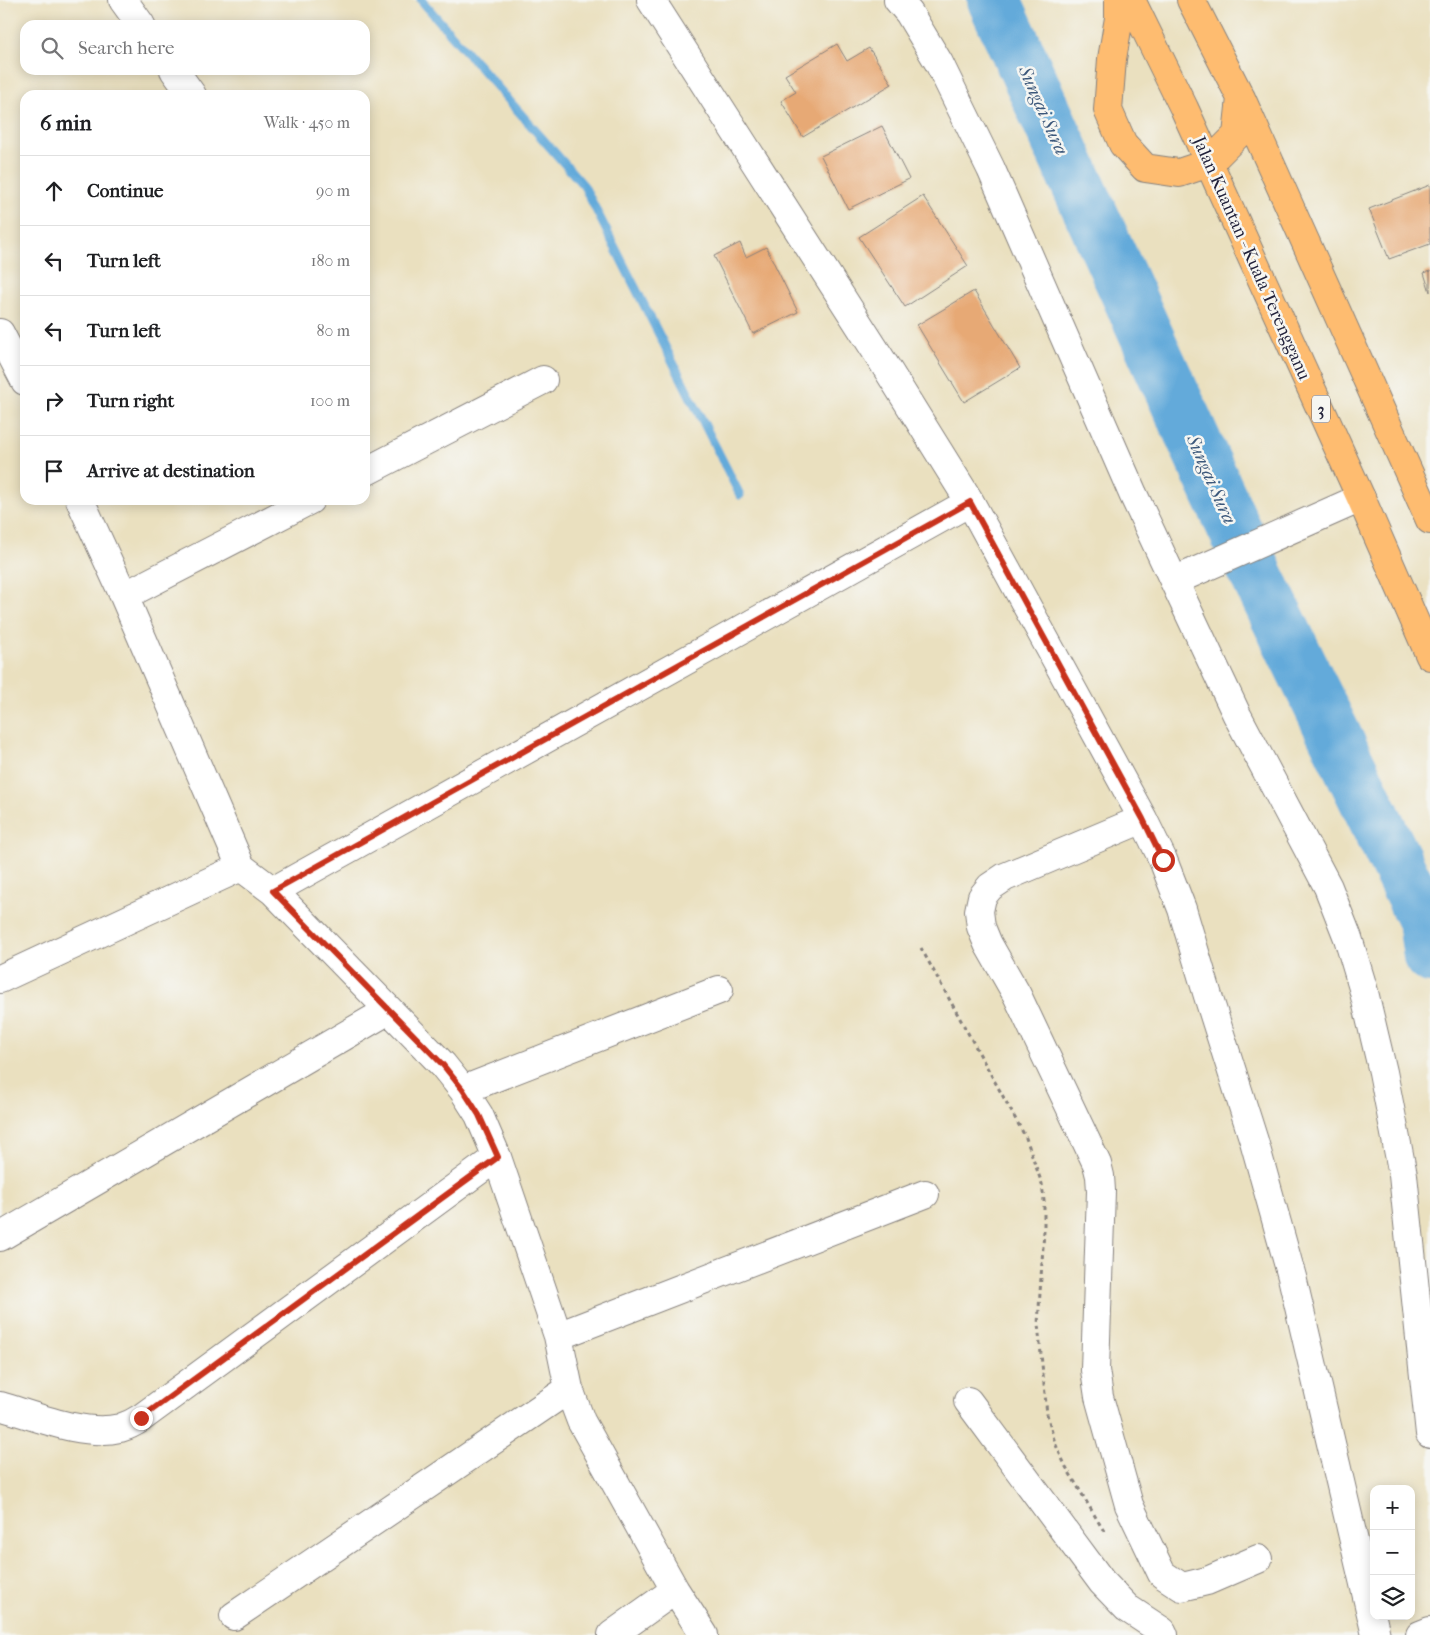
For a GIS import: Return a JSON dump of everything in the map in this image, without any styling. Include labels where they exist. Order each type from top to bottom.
[{"type":"highway","points":[[1119,0],[1120,18],[1112,59],[1108,110],[1123,144],[1145,168],[1180,173],[1209,163],[1236,135],[1241,98]]},
{"type":"highway","name":"Jalan Kuantan - Kuala Terengganu","points":[[1131,0],[1180,99],[1361,498],[1430,656]]},
{"type":"highway","points":[[1191,0],[1241,98],[1430,520]]},
{"type":"street","points":[[123,0],[137,20]]},
{"type":"street","points":[[651,0],[881,359],[970,502],[1143,819],[1163,860],[1182,909],[1254,1140],[1292,1277],[1376,1635]]},
{"type":"street","points":[[898,0],[909,13],[939,63],[991,169],[1133,494],[1236,715],[1328,887],[1351,947],[1383,1072],[1403,1175],[1430,1434]]},
{"type":"street","points":[[178,75],[188,90]]},
{"type":"street","points":[[0,333],[20,371]]},
{"type":"street","points":[[370,469],[543,380]]},
{"type":"street","points":[[1174,581],[1361,498]]},
{"type":"street","points":[[273,891],[970,502]]},
{"type":"street","points":[[82,505],[124,596],[240,867],[273,891],[443,1065],[463,1090],[479,1115],[498,1157],[558,1336],[569,1389],[581,1421],[674,1590],[704,1635]]},
{"type":"street","points":[[124,596],[300,505]]},
{"type":"street","points":[[1143,819],[1005,877],[990,887],[982,897],[979,911],[981,927],[988,944],[1017,995],[1097,1164],[1101,1191],[1095,1370],[1099,1397],[1129,1505],[1162,1574],[1182,1587],[1207,1580],[1258,1559]]},
{"type":"street","points":[[0,979],[240,867]]},
{"type":"street","points":[[463,1090],[719,990]]},
{"type":"street","points":[[0,1237],[389,1010]]},
{"type":"street","points":[[0,1406],[78,1428],[103,1431],[122,1428],[141,1418],[498,1157]]},
{"type":"street","points":[[558,1336],[925,1194]]},
{"type":"street","points":[[234,1616],[569,1389]]},
{"type":"street","points":[[968,1401],[1102,1582],[1127,1608],[1163,1633]]},
{"type":"street","points":[[612,1635],[674,1590]]},
{"type":"street","points":[[1420,1635],[1430,1631]]},
{"type":"path","points":[[921,948],[1026,1138],[1036,1164],[1042,1184],[1044,1201],[1038,1324],[1047,1414],[1055,1443],[1066,1467],[1107,1536]]},
{"type":"building","points":[[837,44],[847,61],[869,48],[892,84],[803,137],[781,101],[796,92],[785,75]]},
{"type":"building","points":[[882,126],[909,179],[848,209],[821,156]]},
{"type":"building","points":[[1430,185],[1430,244],[1389,259],[1369,209]]},
{"type":"building","points":[[923,196],[968,266],[905,307],[859,237]]},
{"type":"building","points":[[740,243],[746,257],[766,247],[798,312],[753,334],[714,256]]},
{"type":"building","points":[[1430,271],[1430,292],[1424,273]]},
{"type":"building","points":[[974,291],[1020,368],[964,402],[917,325]]},
{"type":"waterway","points":[[421,0],[584,186],[740,495]]},
{"type":"waterway","name":"Sungai Sura","points":[[994,0],[1234,528],[1425,922],[1430,956]]},
{"type":"route","points":[[141,1418],[498,1157],[479,1115],[463,1090],[443,1065],[273,891],[970,502],[1143,819],[1163,860]]}]
